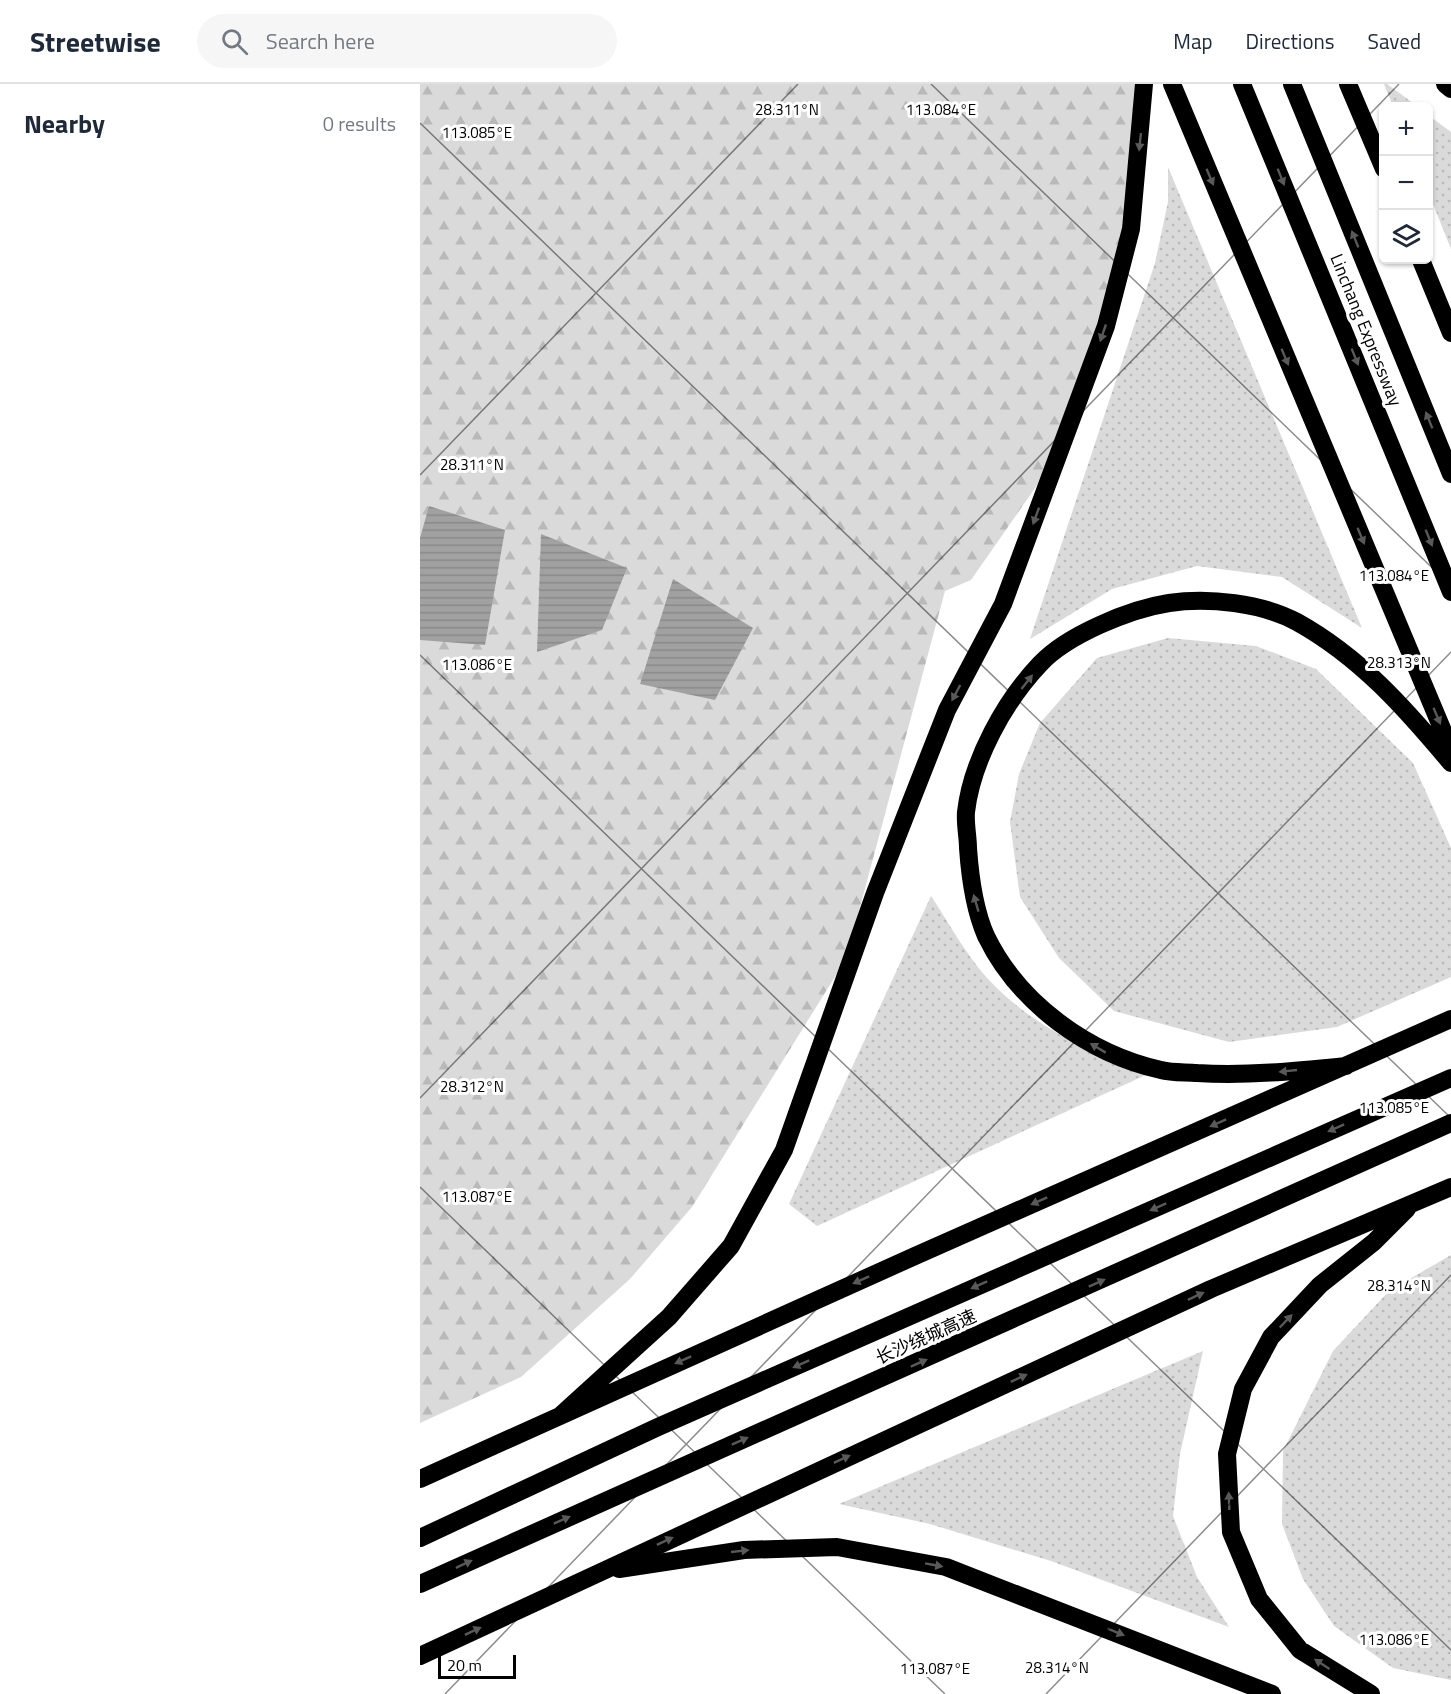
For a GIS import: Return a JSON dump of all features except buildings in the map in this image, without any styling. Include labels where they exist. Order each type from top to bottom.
[{"type":"highway","points":[[560,1416],[669,1317],[731,1246],[784,1150],[879,882],[947,710],[1003,604],[1106,326],[1131,229],[1144,84]]},
{"type":"highway","points":[[1172,84],[1451,750]]},
{"type":"highway","name":"Linchang Expressway","points":[[1242,84],[1451,592]]},
{"type":"highway","name":"Linchang Expressway","points":[[1292,84],[1451,474]]},
{"type":"highway","points":[[1348,84],[1379,160]]},
{"type":"highway","points":[[1445,84],[1451,89]]},
{"type":"highway","points":[[1423,264],[1451,333]]},
{"type":"highway","points":[[1346,1066],[1244,1076],[1163,1071],[1105,1053],[1056,1021],[1013,978],[986,935],[970,880],[966,812],[981,757],[1002,714],[1042,662],[1086,632],[1143,607],[1192,599],[1243,604],[1294,620],[1346,652],[1398,699],[1451,762]]},
{"type":"highway","points":[[420,1479],[1451,1019]]},
{"type":"highway","name":"长沙绕城高速","points":[[420,1538],[690,1413],[1451,1078]]},
{"type":"highway","name":"长沙绕城高速","points":[[420,1584],[1449,1124]]},
{"type":"highway","points":[[420,1656],[1211,1289],[1451,1187]]},
{"type":"highway","points":[[1371,1694],[1300,1650],[1260,1599],[1231,1532],[1227,1454],[1243,1389],[1271,1337],[1320,1286],[1374,1242],[1414,1202]]},
{"type":"highway","points":[[599,1572],[744,1550],[837,1547],[946,1567],[1272,1694]]},
{"type":"green space","points":[[420,84],[1144,84],[1131,229],[1058,455],[971,580],[945,591],[846,959],[692,1207],[630,1279],[521,1377],[420,1423]]},
{"type":"green space","points":[[1384,84],[1412,102],[1391,102]]},
{"type":"green space","points":[[1433,119],[1451,132],[1451,249],[1433,204]]},
{"type":"green space","points":[[1168,167],[1362,628],[1282,577],[1197,566],[1112,589],[1030,639],[1155,263],[1168,202]]},
{"type":"green space","points":[[1168,638],[1256,646],[1316,669],[1413,763],[1451,848],[1451,977],[1337,1027],[1229,1042],[1114,1011],[1059,958],[1020,897],[1010,822],[1019,774],[1040,723],[1097,658]]},
{"type":"green space","points":[[931,896],[972,960],[1005,996],[1062,1036],[1148,1074],[817,1226],[789,1204]]},
{"type":"green space","points":[[1451,1255],[1451,1680],[1393,1668],[1334,1626],[1303,1579],[1282,1524],[1283,1451],[1333,1351],[1389,1291]]},
{"type":"green space","points":[[1203,1351],[1180,1454],[1173,1516],[1197,1577],[1229,1627],[1051,1561],[930,1524],[839,1504]]},
{"type":"shaded area","points":[[429,506],[505,530],[485,645],[420,640],[420,538]]},
{"type":"shaded area","points":[[541,534],[627,568],[602,630],[537,652]]},
{"type":"shaded area","points":[[673,579],[753,628],[715,700],[640,684]]}]
